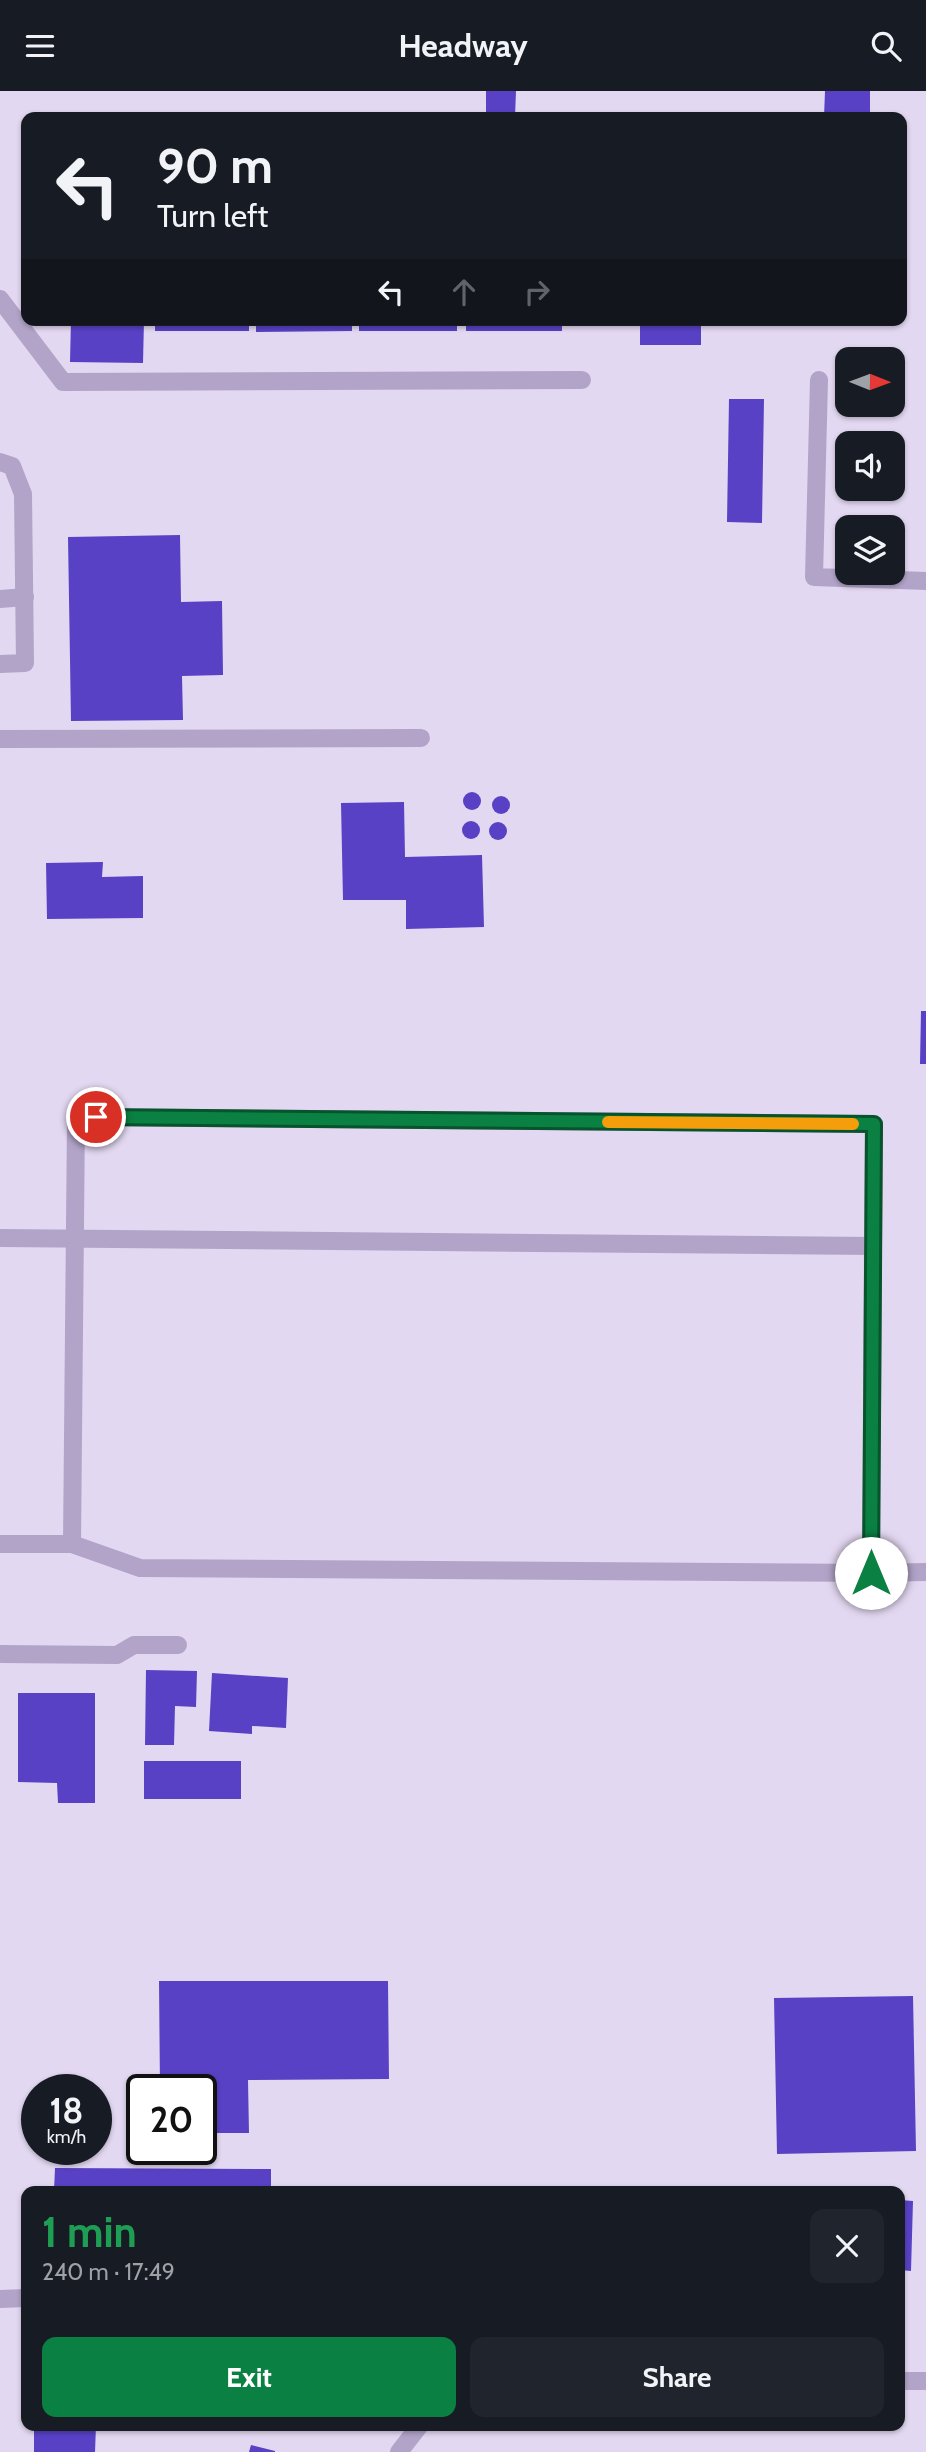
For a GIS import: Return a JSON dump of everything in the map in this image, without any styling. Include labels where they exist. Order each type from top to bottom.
[{"type":"street","points":[[0,299],[63,382],[582,380]]},
{"type":"street","points":[[819,380],[814,577],[926,580]]},
{"type":"street","points":[[0,463],[12,466],[23,494],[25,597],[25,663],[0,664]]},
{"type":"street","points":[[0,599],[25,597]]},
{"type":"street","points":[[0,739],[421,738]]},
{"type":"street","points":[[72,1544],[76,1117],[874,1124],[871,1573]]},
{"type":"street","points":[[0,1238],[873,1246]]},
{"type":"street","points":[[0,1544],[72,1544],[140,1568],[926,1572]]},
{"type":"street","points":[[0,1654],[117,1655],[134,1646],[178,1645]]},
{"type":"street","points":[[0,2298],[21,2298]]},
{"type":"street","points":[[905,2381],[926,2381]]},
{"type":"street","points":[[399,2452],[415,2431]]},
{"type":"building","points":[[486,91],[516,91],[515,112],[486,112]]},
{"type":"building","points":[[825,91],[870,91],[870,112],[824,112]]},
{"type":"building","points":[[71,326],[144,326],[143,363],[70,362]]},
{"type":"building","points":[[155,326],[249,326],[249,331],[155,331]]},
{"type":"building","points":[[256,326],[352,326],[352,331],[256,332]]},
{"type":"building","points":[[359,326],[457,326],[457,331],[359,331]]},
{"type":"building","points":[[466,326],[562,326],[562,331],[466,331]]},
{"type":"building","points":[[640,326],[701,326],[701,345],[640,345]]},
{"type":"building","points":[[729,399],[764,399],[762,523],[727,522]]},
{"type":"building","points":[[180,535],[181,602],[222,601],[223,675],[182,676],[183,720],[71,721],[68,537]]},
{"type":"building","points":[[472,792],[478,795],[481,801],[478,807],[472,810],[466,807],[463,801],[466,795]]},
{"type":"building","points":[[501,796],[508,798],[508,812],[501,814],[494,812],[492,805],[494,798]]},
{"type":"building","points":[[404,802],[405,857],[482,855],[484,927],[406,929],[406,900],[343,900],[341,803]]},
{"type":"building","points":[[471,821],[477,824],[480,830],[477,836],[471,839],[465,836],[462,830],[465,824]]},
{"type":"building","points":[[498,822],[504,825],[507,831],[504,837],[498,840],[492,837],[489,831],[492,825]]},
{"type":"building","points":[[103,862],[102,877],[143,876],[143,918],[47,919],[46,863]]},
{"type":"building","points":[[921,1011],[926,1011],[926,1064],[920,1064]]},
{"type":"building","points":[[146,1670],[197,1671],[196,1707],[175,1706],[174,1745],[145,1745]]},
{"type":"building","points":[[212,1673],[288,1678],[286,1728],[252,1726],[252,1734],[209,1731]]},
{"type":"building","points":[[18,1693],[95,1693],[95,1803],[58,1803],[57,1783],[18,1782]]},
{"type":"building","points":[[144,1761],[241,1761],[241,1799],[144,1799]]},
{"type":"building","points":[[159,1981],[388,1981],[389,2079],[248,2080],[249,2133],[217,2133],[217,2074],[160,2074]]},
{"type":"building","points":[[913,1996],[916,2151],[777,2154],[774,1998]]},
{"type":"building","points":[[55,2168],[271,2169],[271,2186],[54,2186]]},
{"type":"building","points":[[905,2200],[913,2201],[911,2271],[905,2270]]},
{"type":"building","points":[[34,2431],[96,2431],[95,2452],[34,2452]]},
{"type":"building","points":[[251,2445],[275,2451],[275,2452],[249,2452]]},
{"type":"slow traffic","points":[[608,1122],[853,1124]]},
{"type":"route","points":[[96,1117],[874,1124],[871,1573]]}]
